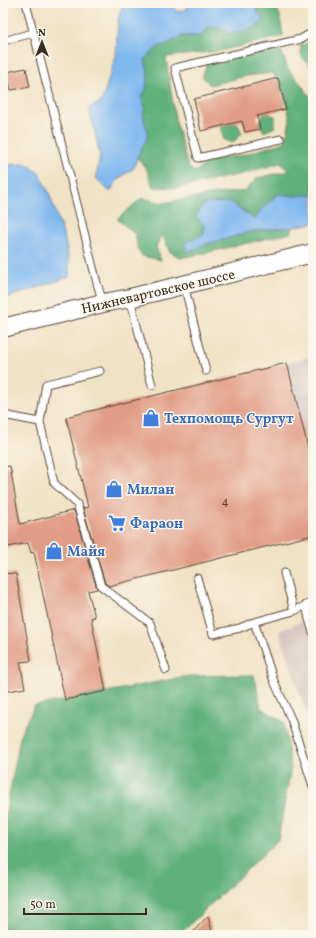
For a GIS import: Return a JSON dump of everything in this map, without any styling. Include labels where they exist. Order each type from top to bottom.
[{"type":"street","name":"Нижневартовское шоссе","points":[[3,328],[313,253]]},
{"type":"lane","points":[[26,3],[103,303]]},
{"type":"lane","points":[[281,139],[198,158],[176,68],[301,39],[313,32]]},
{"type":"lane","points":[[3,41],[33,34]]},
{"type":"lane","points":[[184,284],[206,371]]},
{"type":"lane","points":[[130,298],[152,385]]},
{"type":"lane","points":[[100,371],[46,384],[40,422],[54,483],[77,504],[100,586],[150,623],[166,670]]},
{"type":"lane","points":[[3,415],[40,422]]},
{"type":"lane","points":[[284,573],[294,611]]},
{"type":"lane","points":[[197,578],[213,634],[240,628],[254,622],[294,611],[310,604],[309,619],[313,632]]},
{"type":"lane","points":[[254,622],[274,681],[291,718],[313,786]]},
{"type":"shaded area","points":[[313,356],[313,468],[287,363]]},
{"type":"shaded area","points":[[313,617],[313,734],[279,631]]},
{"type":"green space","points":[[275,3],[280,16],[283,36],[220,51],[166,57],[175,118],[188,167],[195,172],[211,160],[242,155],[285,142],[290,120],[284,94],[273,73],[246,76],[210,85],[202,76],[208,61],[269,43],[281,50],[288,69],[313,100],[313,195],[295,196],[278,194],[260,211],[255,220],[230,202],[204,225],[204,234],[187,252],[207,244],[253,231],[293,227],[291,233],[180,258],[169,251],[162,234],[156,247],[161,260],[142,256],[138,250],[135,234],[117,219],[142,198],[163,203],[216,194],[245,191],[257,178],[289,171],[280,163],[242,174],[177,188],[153,187],[147,170],[137,157],[148,136],[143,115],[145,107],[141,97],[146,90],[148,73],[145,59],[158,47],[181,36],[201,36],[209,27],[220,28],[230,34],[256,11],[259,6]]},
{"type":"green space","points":[[313,41],[313,68],[302,58],[300,46]]},
{"type":"green space","points":[[265,113],[275,116],[275,127],[264,132],[259,123]]},
{"type":"green space","points":[[231,120],[239,126],[242,134],[232,143],[224,140],[220,126]]},
{"type":"green space","points":[[254,675],[261,708],[284,722],[291,768],[278,840],[183,931],[171,935],[3,935],[3,814],[6,811],[21,733],[34,706],[189,676]]},
{"type":"water","points":[[123,3],[173,3],[177,12],[187,9],[189,3],[258,3],[259,6],[256,11],[264,20],[254,28],[230,34],[220,28],[209,27],[201,36],[181,36],[158,47],[145,59],[148,73],[146,90],[141,97],[145,107],[143,115],[148,136],[137,157],[134,168],[118,179],[110,192],[96,178],[100,155],[89,108],[102,101],[116,56],[118,20]]},
{"type":"water","points":[[27,164],[39,173],[49,193],[65,240],[69,260],[69,277],[3,299],[3,167],[8,165]]},
{"type":"water","points":[[278,194],[295,196],[313,195],[313,223],[293,227],[253,231],[207,244],[187,252],[184,243],[204,234],[204,225],[196,216],[205,203],[230,202],[255,220],[260,211]]},
{"type":"building","points":[[26,68],[30,87],[11,90],[7,72]]},
{"type":"building","points":[[278,78],[286,109],[257,116],[260,129],[245,132],[242,121],[201,131],[194,99]]},
{"type":"building","points":[[287,363],[313,468],[313,535],[109,586],[105,583],[83,508],[88,507],[66,417]]},
{"type":"building","points":[[10,466],[20,524],[74,510],[97,589],[88,591],[95,617],[91,618],[106,691],[65,700],[34,552],[31,553],[28,543],[3,548],[3,467]]},
{"type":"building","points":[[3,573],[16,574],[31,661],[20,662],[25,688],[3,692]]},
{"type":"building","points":[[208,916],[213,935],[190,935]]},
{"type":"place","name":"Техпомощь Сургут","points":[[151,418]]},
{"type":"place","name":"Милан","points":[[114,489]]},
{"type":"place","name":"Фараон","points":[[117,523]]},
{"type":"place","name":"Майя","points":[[54,551]]}]
